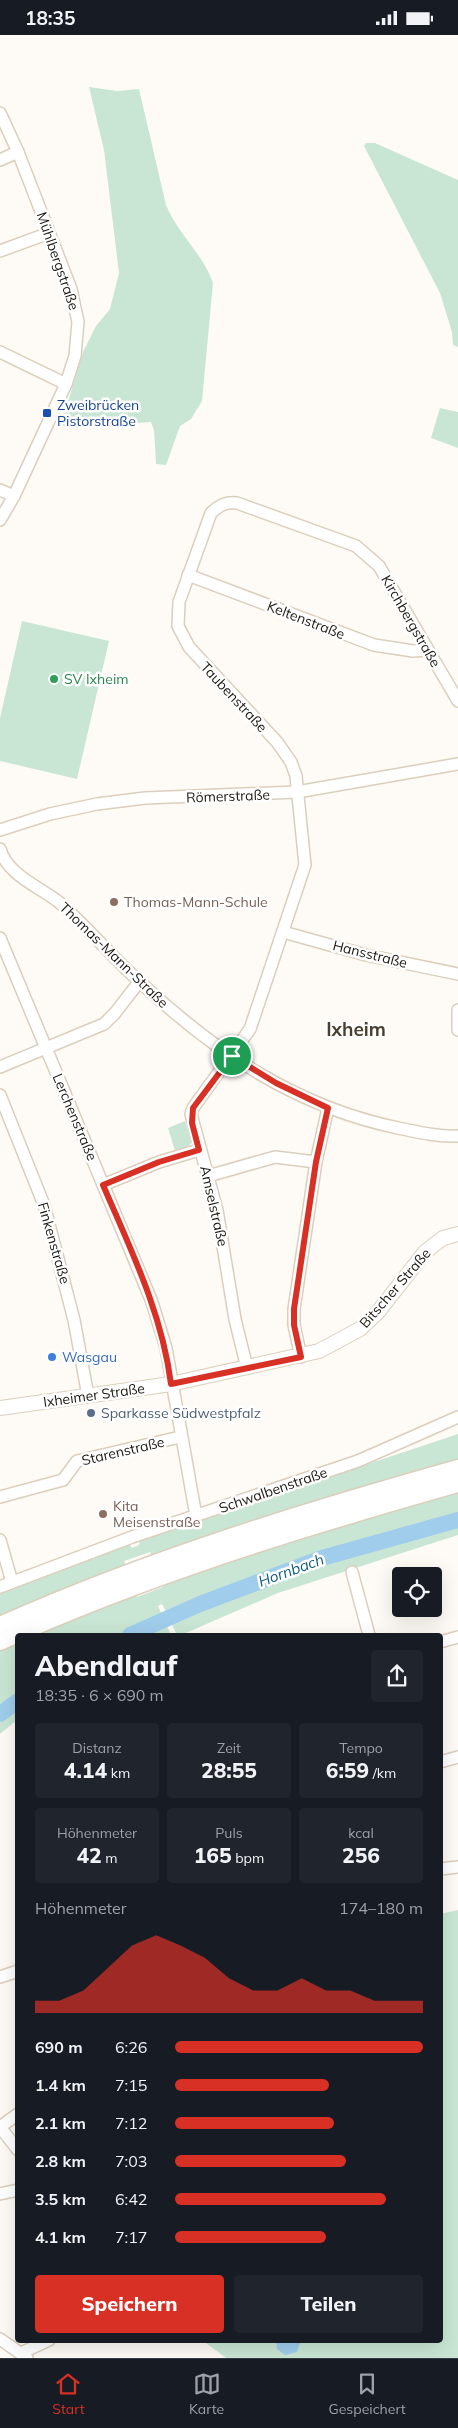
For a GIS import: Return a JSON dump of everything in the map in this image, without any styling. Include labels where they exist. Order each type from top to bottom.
[{"type":"highway","points":[[0,1625],[130,1579],[314,1509],[458,1468]]},
{"type":"highway","points":[[156,1569],[458,1484]]},
{"type":"highway","points":[[19,1633],[130,1579]]},
{"type":"highway","points":[[0,1642],[15,1635]]},
{"type":"main road","name":"Bitscher Straße","points":[[247,1368],[301,1357],[330,1347],[360,1329],[378,1312],[425,1252],[443,1238],[458,1234]]},
{"type":"main road","name":"Ixheimer Straße","points":[[0,1408],[171,1384],[247,1368]]},
{"type":"street","name":"Mühlbergstraße","points":[[0,113],[18,152],[71,289],[78,322],[76,356],[66,384],[14,496],[0,520]]},
{"type":"street","points":[[0,159],[18,152]]},
{"type":"street","points":[[0,251],[49,233]]},
{"type":"street","points":[[0,352],[66,384]]},
{"type":"street","points":[[0,490],[14,496]]},
{"type":"street","name":"Taubenstraße","points":[[232,1056],[250,1029],[305,865],[298,792],[294,769],[284,749],[203,663],[181,635],[176,618],[177,609],[208,520],[218,506],[227,503],[248,506],[356,546],[373,558],[379,566]]},
{"type":"street","name":"Kirchbergstraße","points":[[379,566],[458,701]]},
{"type":"street","name":"Keltenstraße","points":[[188,575],[374,645],[413,651],[427,649]]},
{"type":"street","name":"Römerstraße","points":[[0,830],[50,814],[96,804],[145,798],[298,792],[458,764]]},
{"type":"street","name":"Thomas-Mann-Straße","points":[[0,849],[3,865],[45,890],[77,918],[139,982],[232,1056],[276,1083],[328,1108],[360,1120],[433,1135],[458,1136]]},
{"type":"street","name":"Hansstraße","points":[[282,932],[366,955],[458,973]]},
{"type":"street","name":"Lerchenstraße","points":[[0,938],[152,1302],[162,1334],[171,1384]]},
{"type":"street","points":[[0,1067],[104,1024],[139,982]]},
{"type":"street","points":[[458,1010],[458,1030]]},
{"type":"street","name":"Amselstraße","points":[[232,1056],[193,1108],[192,1123],[208,1176],[223,1242],[235,1319],[247,1368]]},
{"type":"street","name":"Finkenstraße","points":[[0,1095],[44,1205],[74,1320],[88,1396]]},
{"type":"street","points":[[301,1357],[294,1325],[294,1309],[316,1162],[328,1108]]},
{"type":"street","points":[[103,1185],[159,1162],[199,1150]]},
{"type":"street","points":[[208,1176],[275,1157],[316,1162]]},
{"type":"street","name":"Starenstraße","points":[[171,1384],[196,1516]]},
{"type":"street","name":"Schwalbenstraße","points":[[0,1587],[196,1516],[358,1461],[458,1417]]},
{"type":"street","name":"Starenstraße","points":[[0,1497],[63,1480],[77,1461],[180,1437]]},
{"type":"street","points":[[0,1540],[12,1582]]},
{"type":"street","points":[[352,1571],[368,1633]]},
{"type":"street","points":[[443,1641],[458,1637]]},
{"type":"street","points":[[443,1761],[458,1757]]},
{"type":"street","points":[[443,1869],[458,1867]]},
{"type":"street","points":[[0,1977],[15,1972]]},
{"type":"street","points":[[15,2116],[0,2127],[15,2146]]},
{"type":"street","points":[[0,2194],[15,2191]]},
{"type":"street","points":[[0,2339],[24,2356],[44,2343]]},
{"type":"green space","points":[[89,87],[117,91],[139,89],[166,205],[203,263],[213,283],[202,401],[191,419],[180,426],[166,465],[156,464],[154,430],[151,422],[77,428],[61,425],[83,352],[96,326],[110,309],[119,273],[104,150]]},
{"type":"green space","points":[[366,143],[375,143],[458,180],[458,347],[453,345],[452,332],[440,293],[364,146]]},
{"type":"green space","points":[[440,408],[458,412],[458,448],[431,438]]},
{"type":"green space","name":"SV Ixheim","points":[[22,621],[109,641],[77,779],[0,761],[0,718]]},
{"type":"green space","points":[[185,1121],[192,1142],[188,1147],[175,1151],[168,1128]]},
{"type":"green space","points":[[458,1434],[458,1535],[278,1593],[186,1633],[176,1633],[162,1604],[158,1606],[170,1633],[15,1633],[15,1722],[0,1734],[0,1594],[41,1576],[129,1544],[132,1548],[139,1545],[140,1540]],"holes":[[[150,1552],[163,1587],[137,1597],[124,1561]]]},
{"type":"green space","points":[[458,1910],[458,2358],[226,2358],[206,2343],[443,2343],[443,1913]]},
{"type":"water","points":[[276,2343],[300,2343],[297,2352],[285,2355],[277,2349]]},
{"type":"waterway","name":"Hornbach","points":[[135,1633],[200,1604],[322,1558],[458,1520]]},
{"type":"waterway","name":"Hornbach","points":[[0,1714],[15,1703]]},
{"type":"place","name":"Zweibrücken Pistorstraße","points":[[47,413]]},
{"type":"place","name":"SV Ixheim","points":[[54,679]]},
{"type":"place","name":"Thomas-Mann-Schule","points":[[114,902]]},
{"type":"place","name":"Wasgau","points":[[52,1357]]},
{"type":"place","name":"Sparkasse Südwestpfalz","points":[[91,1413]]},
{"type":"place","name":"Kita Meisenstraße","points":[[103,1514]]},
{"type":"district","name":"Ixheim","points":[[356,1029]]},
{"type":"route","points":[[232,1056],[276,1083],[328,1108],[316,1162],[294,1309],[295,1337],[301,1357],[171,1384],[161,1327],[103,1185],[138,1169],[199,1150],[192,1123],[191,1115],[193,1108],[232,1056]]}]
